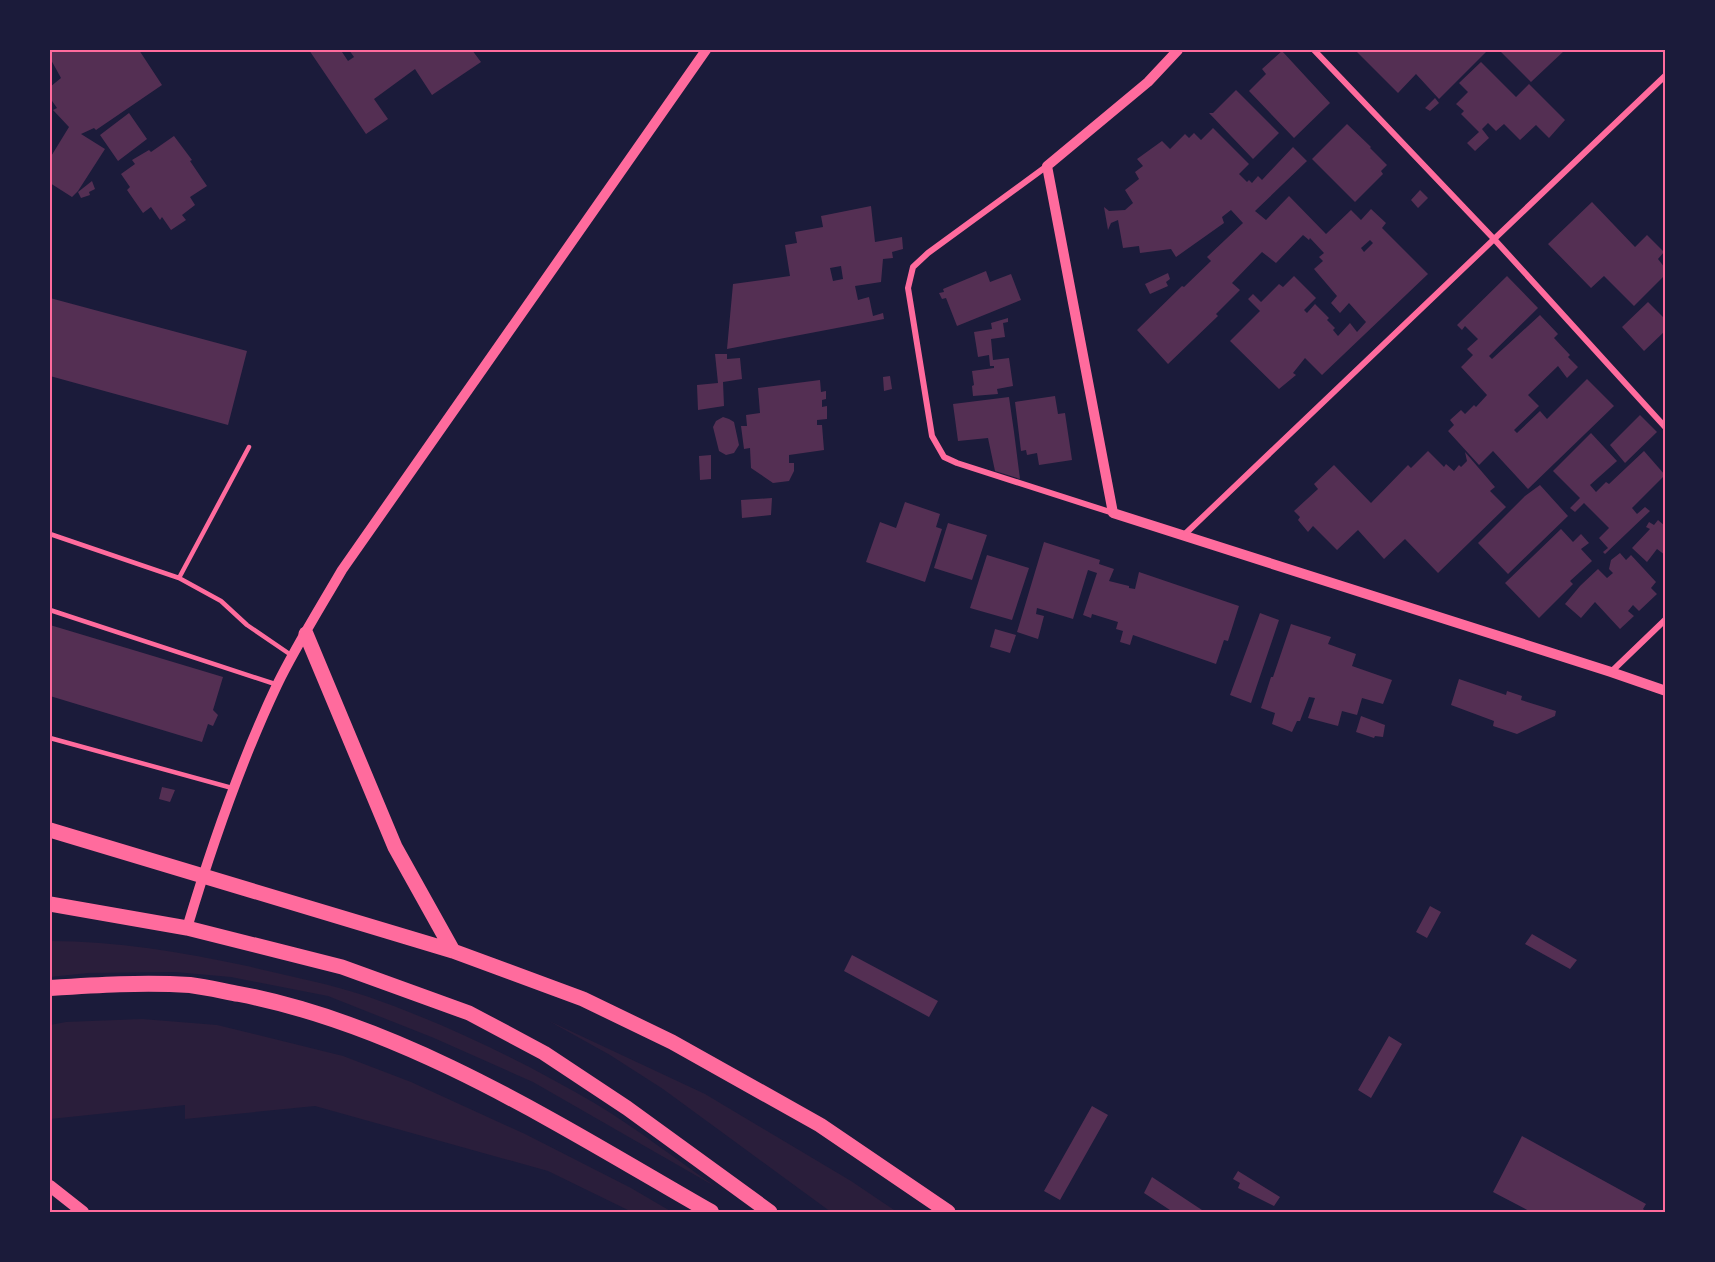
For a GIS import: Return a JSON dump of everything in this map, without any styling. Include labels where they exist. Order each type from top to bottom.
[{"type":"highway","points":[[50,988],[126,983],[192,986],[270,1000],[342,1021],[445,1065],[552,1121],[711,1212]]},
{"type":"main road","points":[[306,634],[395,847],[453,951]]},
{"type":"main road","points":[[50,830],[453,951],[583,999],[672,1042],[819,1125],[948,1212]]},
{"type":"main road","points":[[50,904],[187,928],[342,967],[469,1013],[544,1053],[627,1108],[770,1212]]},
{"type":"main road","points":[[50,1186],[83,1212]]},
{"type":"street","points":[[187,928],[203,875],[235,789],[278,685],[292,656],[342,570],[706,50]]},
{"type":"street","points":[[1178,50],[1148,82],[1047,166],[928,253],[914,267],[908,288],[932,436],[944,457],[1665,691]]},
{"type":"street","points":[[1314,50],[1494,239],[1665,428]]},
{"type":"street","points":[[1184,535],[1665,75]]},
{"type":"street","points":[[1047,166],[1113,513]]},
{"type":"street","points":[[1611,672],[1665,620]]},
{"type":"lane","points":[[179,578],[249,447]]},
{"type":"lane","points":[[50,534],[179,578],[221,601],[247,625],[292,656]]},
{"type":"lane","points":[[50,610],[278,685]]},
{"type":"lane","points":[[50,738],[235,789]]},
{"type":"shaded area","points":[[50,941],[124,945],[198,956],[322,983],[396,1007],[484,1044],[568,1088],[626,1124],[716,1187],[533,1082],[434,1038],[328,996],[231,977],[175,972],[88,973],[50,977]]},
{"type":"shaded area","points":[[142,1019],[217,1025],[343,1056],[411,1082],[525,1134],[631,1188],[672,1212],[632,1212],[548,1171],[315,1106],[185,1119],[185,1105],[50,1119],[50,1025],[66,1022]]},
{"type":"shaded area","points":[[549,1021],[705,1094],[851,1181],[897,1212],[831,1212],[663,1089],[610,1055]]},
{"type":"building","points":[[50,50],[139,50],[162,85],[96,130],[94,128],[81,134],[105,149],[72,197],[50,183],[50,158],[69,127],[53,110],[57,108],[50,98],[50,87],[61,78],[50,58]]},
{"type":"building","points":[[309,50],[347,50],[342,52],[348,61],[354,57],[349,50],[472,50],[481,62],[432,95],[415,69],[374,99],[388,119],[366,134]]},
{"type":"building","points":[[1355,50],[1488,50],[1439,99],[1416,74],[1398,93]]},
{"type":"building","points":[[1565,50],[1531,82],[1500,51]]},
{"type":"building","points":[[1282,51],[1330,103],[1294,138],[1249,91],[1266,74],[1262,69]]},
{"type":"building","points":[[1481,62],[1516,97],[1529,84],[1565,120],[1549,138],[1536,125],[1520,140],[1504,124],[1496,131],[1488,123],[1482,129],[1489,138],[1475,151],[1467,143],[1479,132],[1461,114],[1464,111],[1456,104],[1468,92],[1459,83]]},
{"type":"building","points":[[1236,90],[1279,133],[1253,159],[1209,113],[1213,113]]},
{"type":"building","points":[[1435,98],[1439,103],[1430,111],[1425,108]]},
{"type":"building","points":[[129,113],[147,139],[118,161],[100,135]]},
{"type":"building","points":[[1347,124],[1387,165],[1381,171],[1383,174],[1355,202],[1312,159]]},
{"type":"building","points":[[1213,128],[1249,164],[1239,174],[1247,182],[1249,180],[1252,183],[1258,176],[1262,180],[1293,147],[1307,161],[1255,211],[1266,220],[1289,196],[1326,234],[1351,210],[1361,220],[1371,209],[1386,223],[1382,228],[1428,274],[1322,375],[1305,358],[1293,373],[1296,375],[1279,389],[1230,341],[1260,311],[1248,299],[1253,294],[1261,302],[1279,284],[1283,287],[1294,276],[1316,298],[1304,310],[1307,313],[1315,304],[1329,318],[1327,320],[1335,328],[1333,330],[1338,336],[1350,323],[1357,332],[1366,322],[1349,303],[1340,313],[1331,303],[1337,296],[1314,269],[1323,261],[1319,257],[1324,253],[1310,238],[1309,240],[1303,235],[1276,263],[1262,252],[1232,283],[1240,290],[1216,314],[1218,316],[1168,364],[1137,330],[1211,261],[1207,257],[1243,223],[1231,210],[1222,217],[1224,223],[1176,257],[1171,249],[1140,253],[1139,246],[1123,248],[1118,220],[1111,223],[1108,230],[1104,207],[1109,211],[1125,210],[1133,203],[1125,190],[1139,179],[1135,172],[1143,166],[1137,159],[1162,141],[1170,149],[1185,134],[1189,138],[1194,133],[1201,140]],"holes":[[[1370,240],[1373,243],[1364,252],[1361,248]]]},
{"type":"building","points":[[174,136],[192,160],[190,161],[207,186],[190,197],[195,205],[182,215],[186,220],[171,230],[151,207],[143,213],[127,190],[130,187],[121,174],[135,164],[132,160],[149,150],[151,152]]},
{"type":"building","points":[[92,181],[95,189],[89,192],[90,195],[81,198],[78,192]]},
{"type":"building","points":[[1420,190],[1428,198],[1418,208],[1411,200]]},
{"type":"building","points":[[1592,202],[1635,247],[1647,235],[1664,252],[1658,259],[1665,268],[1665,275],[1634,306],[1604,276],[1591,288],[1548,244]]},
{"type":"building","points":[[871,206],[875,242],[902,237],[903,249],[892,252],[893,258],[883,259],[881,282],[855,286],[858,300],[869,297],[873,316],[883,313],[884,319],[727,349],[733,284],[790,276],[785,245],[797,243],[795,232],[823,227],[821,216]],"holes":[[[841,266],[843,279],[833,281],[830,268]]]},
{"type":"building","points":[[986,271],[990,282],[1011,274],[1021,300],[957,326],[946,298],[942,299],[939,293],[944,292],[943,289]]},
{"type":"building","points":[[1168,273],[1170,279],[1166,282],[1168,286],[1150,294],[1145,284]]},
{"type":"building","points":[[1507,276],[1538,308],[1489,356],[1492,359],[1540,315],[1558,334],[1554,338],[1578,367],[1567,378],[1558,366],[1528,395],[1539,406],[1514,430],[1517,433],[1540,411],[1547,419],[1587,379],[1614,406],[1528,489],[1493,451],[1479,465],[1448,431],[1454,425],[1450,420],[1461,410],[1465,414],[1474,405],[1476,407],[1487,395],[1461,367],[1473,355],[1467,349],[1478,339],[1465,326],[1462,330],[1457,325]]},
{"type":"building","points":[[50,298],[247,351],[228,425],[50,376]]},
{"type":"building","points":[[1648,302],[1665,319],[1665,331],[1644,351],[1622,327]]},
{"type":"building","points":[[1008,318],[1008,322],[1003,323],[1005,337],[991,339],[993,360],[1009,358],[1013,386],[997,389],[998,394],[973,396],[972,371],[994,368],[990,366],[989,355],[978,357],[974,332],[992,329],[991,323]]},
{"type":"building","points":[[715,354],[727,354],[727,359],[740,358],[742,379],[723,382],[724,406],[698,410],[697,385],[718,383]]},
{"type":"building","points":[[890,376],[892,389],[884,391],[883,377]]},
{"type":"building","points":[[820,380],[821,392],[826,391],[826,399],[822,400],[822,407],[827,406],[827,419],[817,420],[817,425],[822,425],[824,450],[789,455],[789,463],[794,463],[794,471],[789,481],[773,483],[751,468],[750,448],[744,449],[741,426],[747,426],[746,415],[760,413],[758,388]]},
{"type":"building","points":[[1055,396],[1058,414],[1065,413],[1072,460],[1039,465],[1037,453],[1027,455],[1026,450],[1021,451],[1015,402]]},
{"type":"building","points":[[1009,397],[1020,479],[995,471],[988,438],[958,441],[953,404]]},
{"type":"building","points":[[1640,415],[1657,432],[1625,463],[1610,445]]},
{"type":"building","points":[[723,417],[734,422],[739,445],[734,453],[726,455],[719,451],[713,427],[716,421]]},
{"type":"building","points":[[1591,433],[1617,461],[1590,485],[1596,492],[1606,482],[1609,484],[1644,451],[1665,475],[1632,508],[1637,514],[1645,507],[1650,511],[1605,554],[1603,552],[1608,548],[1599,538],[1609,528],[1584,503],[1575,512],[1570,508],[1580,498],[1553,471]]},
{"type":"building","points":[[1428,451],[1444,467],[1446,464],[1454,471],[1467,461],[1465,452],[1495,487],[1490,491],[1506,507],[1438,573],[1405,539],[1384,559],[1358,530],[1337,550],[1313,526],[1308,532],[1298,520],[1300,517],[1294,511],[1318,489],[1314,484],[1334,465],[1371,503],[1408,465],[1411,468]]},
{"type":"building","points":[[711,455],[711,479],[700,480],[699,456]]},
{"type":"building","points":[[1540,485],[1568,516],[1508,574],[1478,543],[1525,496]]},
{"type":"building","points":[[772,498],[771,515],[742,518],[741,500]]},
{"type":"building","points":[[905,502],[940,514],[936,527],[942,529],[925,582],[866,562],[880,522],[896,528]]},
{"type":"building","points":[[1658,520],[1665,526],[1665,555],[1657,549],[1647,562],[1632,548],[1650,529],[1646,527],[1649,522],[1654,525]]},
{"type":"building","points":[[948,523],[987,535],[972,580],[934,568]]},
{"type":"building","points":[[1561,529],[1573,542],[1581,534],[1589,543],[1581,549],[1592,561],[1570,581],[1573,584],[1539,618],[1505,583]]},
{"type":"building","points":[[1044,542],[1100,560],[1099,564],[1114,569],[1109,581],[1129,586],[1129,588],[1135,589],[1139,572],[1239,606],[1228,641],[1224,640],[1216,664],[1133,635],[1130,645],[1120,642],[1123,631],[1116,629],[1118,622],[1092,614],[1091,618],[1083,615],[1097,573],[1088,570],[1073,619],[1037,608],[1036,614],[1044,616],[1038,639],[1017,632]]},
{"type":"building","points":[[1620,553],[1626,560],[1631,555],[1656,582],[1651,588],[1657,594],[1639,611],[1633,605],[1628,611],[1634,616],[1620,629],[1595,602],[1581,618],[1565,604],[1598,569],[1607,578],[1613,573],[1609,569],[1611,560]]},
{"type":"building","points":[[987,555],[1029,568],[1012,620],[970,608]]},
{"type":"building","points":[[1260,613],[1279,620],[1251,703],[1230,695]]},
{"type":"building","points":[[1291,624],[1331,637],[1328,644],[1356,654],[1352,666],[1392,680],[1383,704],[1362,698],[1357,715],[1342,711],[1338,726],[1308,718],[1315,698],[1309,697],[1300,721],[1297,721],[1292,732],[1272,724],[1275,713],[1261,708]]},
{"type":"building","points":[[50,625],[223,677],[213,710],[218,715],[213,726],[208,724],[202,742],[50,696]]},
{"type":"building","points":[[995,629],[1016,635],[1010,653],[990,647]]},
{"type":"building","points":[[1459,679],[1506,695],[1507,691],[1522,696],[1521,700],[1556,711],[1555,716],[1517,734],[1493,726],[1494,721],[1451,705]]},
{"type":"building","points":[[1361,716],[1385,725],[1383,737],[1375,736],[1374,738],[1356,732]]},
{"type":"building","points":[[162,787],[175,790],[170,802],[159,799]]},
{"type":"building","points":[[1430,906],[1441,912],[1427,938],[1416,932]]},
{"type":"building","points":[[1532,934],[1577,960],[1570,969],[1525,944]]},
{"type":"building","points":[[852,955],[938,1001],[929,1017],[844,971]]},
{"type":"building","points":[[1389,1036],[1402,1044],[1371,1098],[1358,1090]]},
{"type":"building","points":[[1092,1106],[1108,1115],[1060,1200],[1044,1191]]},
{"type":"building","points":[[1522,1136],[1646,1204],[1643,1209],[1645,1211],[1531,1212],[1493,1192]]},
{"type":"building","points":[[1238,1171],[1280,1197],[1274,1206],[1238,1188],[1240,1183],[1233,1179]]},
{"type":"building","points":[[1152,1177],[1205,1212],[1173,1212],[1144,1193]]}]
